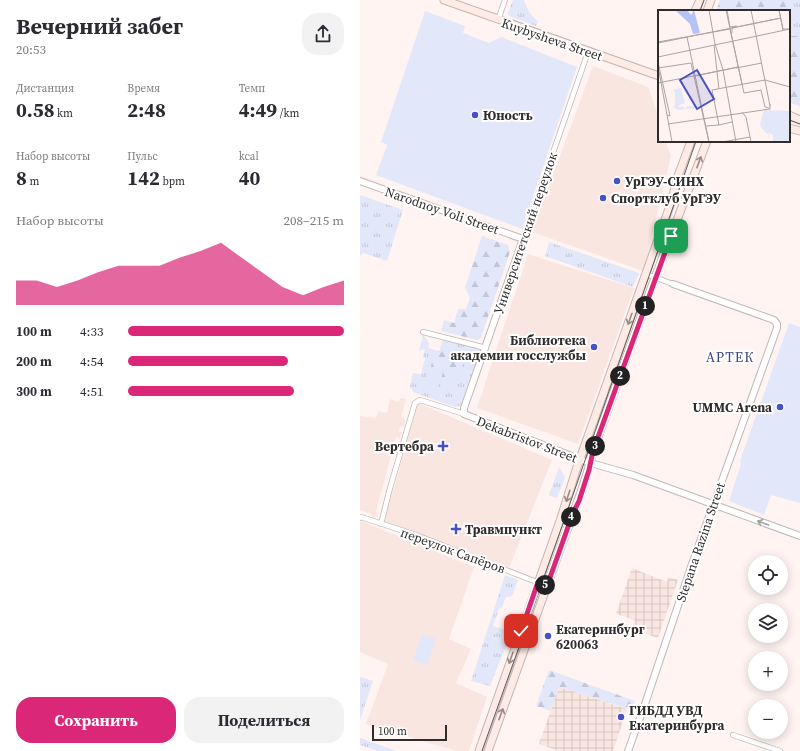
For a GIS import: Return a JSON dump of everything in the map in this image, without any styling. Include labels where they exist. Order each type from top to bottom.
[{"type":"main road","name":"Kuybysheva Street","points":[[444,0],[658,76]]},
{"type":"main road","points":[[695,10],[700,0]]},
{"type":"main road","points":[[707,10],[711,0]]},
{"type":"main road","points":[[790,115],[800,120]]},
{"type":"main road","points":[[790,128],[800,131]]},
{"type":"main road","points":[[478,751],[671,203],[678,176],[691,142]]},
{"type":"main road","points":[[488,751],[573,513],[579,501],[591,463],[593,451],[655,278],[707,142]]},
{"type":"street","points":[[498,20],[505,0]]},
{"type":"street","name":"Университетский переулок","points":[[464,414],[464,408],[588,52]]},
{"type":"street","name":"Narodnoy Voli Street","points":[[360,181],[523,239]]},
{"type":"street","points":[[646,274],[673,284]]},
{"type":"street","name":"Stepana Razina Street","points":[[628,751],[713,504],[777,328],[777,324],[774,320],[673,284]]},
{"type":"street","points":[[423,332],[486,348]]},
{"type":"street","points":[[381,524],[415,404],[420,400],[464,414]]},
{"type":"street","name":"Dekabristov Street","points":[[464,414],[591,463],[633,475],[713,504]]},
{"type":"street","points":[[713,504],[800,536]]},
{"type":"street","name":"переулок Сапёров","points":[[360,518],[361,517],[416,535],[547,586]]},
{"type":"street","points":[[733,735],[780,751]]},
{"type":"shaded area","points":[[593,66],[648,87],[658,115],[658,142],[666,142],[671,156],[648,251],[650,252],[643,271],[532,232]]},
{"type":"shaded area","points":[[528,254],[634,288],[578,444],[477,408]]},
{"type":"shaded area","points":[[400,398],[406,399],[401,417],[405,419],[405,423],[404,426],[400,427],[399,432],[402,432],[400,438],[396,437],[376,511],[378,515],[374,518],[371,514],[360,510],[360,416],[376,418],[378,411],[387,413],[390,399],[399,402]]},
{"type":"shaded area","points":[[418,403],[552,460],[509,568],[384,523]]},
{"type":"shaded area","points":[[361,521],[474,567],[449,639],[471,649],[456,683],[487,697],[469,751],[456,751],[366,724],[388,664],[360,652]]},
{"type":"shaded area","points":[[632,568],[667,582],[669,577],[678,580],[658,638],[634,630],[633,625],[635,620],[616,614]]},
{"type":"shaded area","points":[[559,687],[627,709],[613,751],[558,751],[539,744]]},
{"type":"green space","points":[[513,0],[524,0],[529,12],[538,21],[536,26],[509,16],[508,13]]},
{"type":"green space","points":[[720,0],[800,0],[800,106],[790,102],[790,10],[716,10]]},
{"type":"green space","points":[[720,0],[795,0],[781,10],[717,9]]},
{"type":"green space","name":"Юность","points":[[425,11],[465,26],[463,33],[489,43],[501,37],[577,67],[522,229],[376,175],[387,145],[381,142]]},
{"type":"green space","points":[[800,34],[800,106],[790,102],[790,36]]},
{"type":"green space","points":[[360,195],[403,210],[387,261],[363,253],[360,256]]},
{"type":"green space","points":[[482,236],[508,245],[510,252],[481,338],[477,340],[441,331],[444,320],[454,323],[458,309],[466,309],[470,298],[465,287]]},
{"type":"green space","points":[[549,242],[639,273],[633,287],[545,256]]},
{"type":"green space","name":"UMMC Arena","points":[[789,323],[800,327],[800,503],[771,495],[764,515],[729,501],[741,464],[740,461]]},
{"type":"green space","points":[[423,335],[429,342],[428,348],[439,351],[443,340],[478,348],[480,351],[460,406],[455,407],[413,392],[410,386],[413,373],[421,374],[425,359],[423,356],[425,349],[419,351]]},
{"type":"green space","points":[[451,348],[466,352],[461,371],[454,376],[451,382],[441,380],[443,372],[431,367],[433,355],[441,353],[442,349]]},
{"type":"green space","points":[[428,369],[442,372],[437,395],[423,391]]},
{"type":"green space","points":[[559,467],[565,477],[557,498],[549,495]]},
{"type":"green space","points":[[505,575],[518,580],[512,596],[506,597],[502,607],[499,609],[493,626],[505,630],[508,641],[490,686],[471,681]]},
{"type":"green space","points":[[422,634],[436,639],[427,665],[413,660]]},
{"type":"green space","points":[[549,670],[635,701],[632,710],[559,687],[550,711],[536,706]]},
{"type":"green space","points":[[360,677],[373,681],[360,720]]},
{"type":"green space","points":[[360,738],[397,751],[378,751],[360,745]]},
{"type":"tram line","points":[[700,10],[704,0]]},
{"type":"tram line","points":[[790,120],[800,124]]},
{"type":"tram line","points":[[482,751],[696,142]]},
{"type":"place","name":"Юность","points":[[475,115]]},
{"type":"place","name":"УрГЭУ-СИНХ","points":[[617,181]]},
{"type":"place","name":"Спортклуб УрГЭУ","points":[[603,198]]},
{"type":"place","name":"Библиотека академии госслужбы","points":[[594,347]]},
{"type":"place","name":"UMMC Arena","points":[[780,407]]},
{"type":"place","name":"Вертебра","points":[[443,446]]},
{"type":"place","name":"Травмпункт","points":[[456,529]]},
{"type":"place","name":"Екатеринбург 620063","points":[[548,636]]},
{"type":"place","name":"ГИБДД УВД Екатеринбурга","points":[[621,717]]},
{"type":"district","name":"АРТЕК","points":[[730,357]]},
{"type":"route","points":[[521,631],[538,582],[547,586],[573,513],[579,501],[589,470],[593,451],[671,236]]}]
